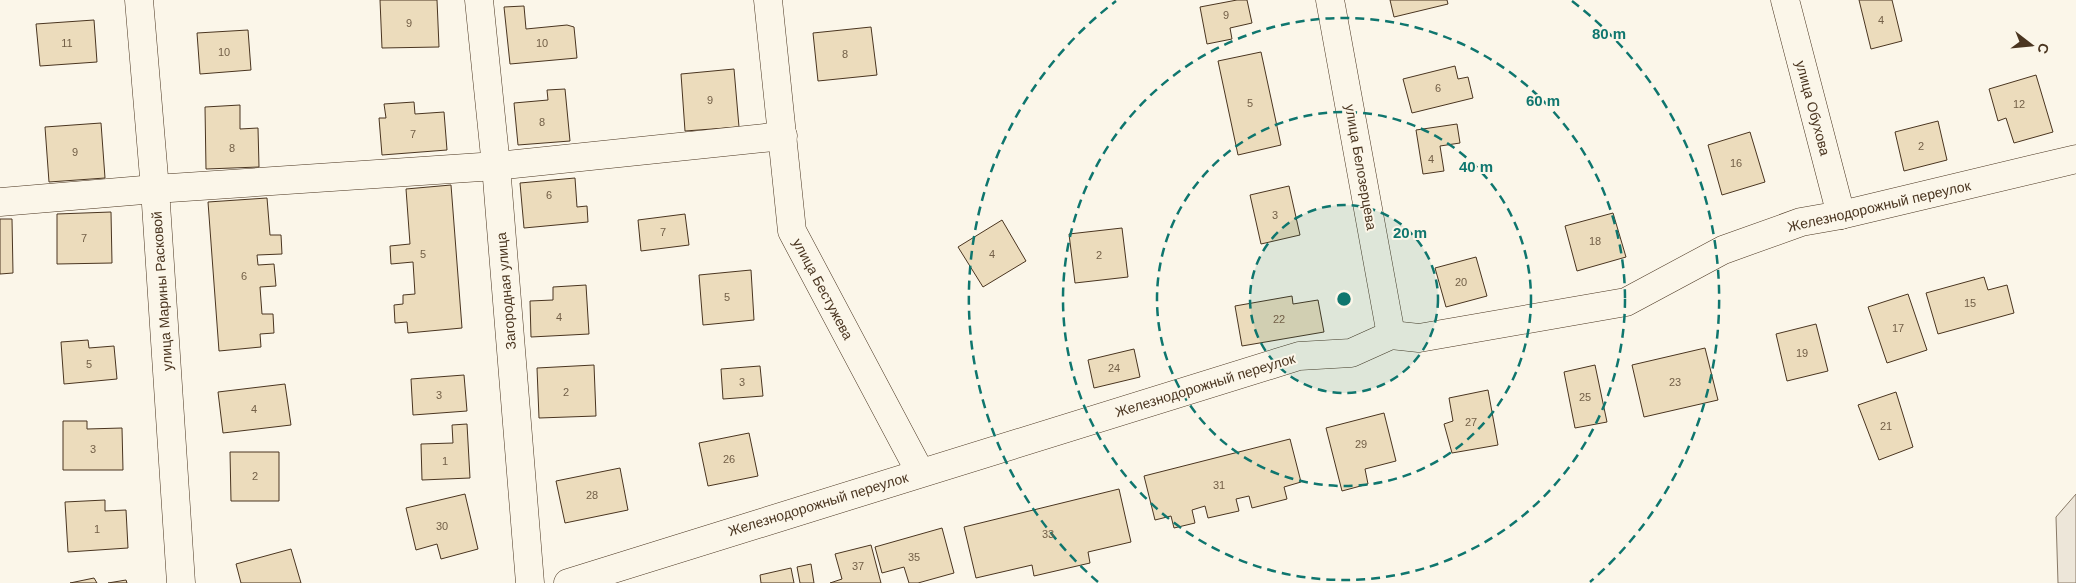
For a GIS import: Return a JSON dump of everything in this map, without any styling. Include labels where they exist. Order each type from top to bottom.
[{"type":"street","name":"улица Марины Расковой","points":[[139,0],[155,189],[181,583]]},
{"type":"street","name":"Загородная улица","points":[[479,0],[496,166],[530,583]]},
{"type":"street","name":"улица Бестужева","points":[[768,0],[792,230],[920,472]]},
{"type":"street","name":"улица Белозерцева","points":[[1330,0],[1391,335]]},
{"type":"street","name":"улица Обухова","points":[[1785,0],[1841,215]]},
{"type":"street","points":[[0,202],[155,189],[496,166],[782,136]]},
{"type":"street","name":"Железнодорожный переулок","points":[[568,583],[920,472],[1299,356],[1351,353],[1391,335],[1420,338],[1626,302],[1724,250],[1801,222],[1841,215],[2076,159]]},
{"type":"shaded area","points":[[2076,494],[2076,583],[2058,583],[2056,517]]},
{"type":"building","points":[[380,0],[437,0],[439,47],[382,48]]},
{"type":"building","points":[[1247,0],[1252,23],[1230,28],[1232,39],[1207,44],[1200,7]]},
{"type":"building","points":[[1390,0],[1447,0],[1448,4],[1394,17]]},
{"type":"building","points":[[1859,0],[1892,0],[1902,41],[1871,49]]},
{"type":"building","points":[[524,6],[526,29],[567,25],[574,27],[577,58],[510,64],[504,7]]},
{"type":"building","points":[[94,20],[97,62],[40,66],[36,24]]},
{"type":"building","points":[[871,27],[877,75],[818,81],[813,33]]},
{"type":"building","points":[[248,30],[251,70],[200,74],[197,33]]},
{"type":"building","points":[[1261,52],[1281,145],[1238,155],[1218,61]]},
{"type":"building","points":[[1455,66],[1458,79],[1468,77],[1473,98],[1412,113],[1403,79]]},
{"type":"building","points":[[734,69],[739,127],[685,131],[681,74]]},
{"type":"building","points":[[2036,75],[2053,132],[2014,143],[2006,118],[1998,121],[1989,89]]},
{"type":"building","points":[[565,89],[570,141],[518,145],[514,103],[548,100],[547,90]]},
{"type":"building","points":[[414,102],[415,114],[444,112],[447,150],[382,155],[379,118],[386,118],[384,104]]},
{"type":"building","points":[[240,105],[240,129],[258,128],[259,167],[206,169],[205,107]]},
{"type":"building","points":[[1938,121],[1947,160],[1904,171],[1895,132]]},
{"type":"building","points":[[101,123],[105,178],[49,182],[45,127]]},
{"type":"building","points":[[1457,124],[1460,143],[1440,146],[1444,171],[1423,174],[1416,130]]},
{"type":"building","points":[[1750,132],[1765,182],[1722,195],[1708,145]]},
{"type":"building","points":[[575,178],[577,207],[587,206],[588,222],[524,228],[520,183]]},
{"type":"building","points":[[451,185],[462,328],[408,333],[407,322],[395,323],[394,305],[403,304],[403,295],[415,294],[413,262],[391,264],[390,246],[410,244],[406,189]]},
{"type":"building","points":[[1289,186],[1300,235],[1261,244],[1250,195]]},
{"type":"building","points":[[267,198],[270,235],[281,235],[282,254],[257,255],[258,265],[274,264],[276,286],[260,287],[262,314],[273,314],[274,333],[260,334],[261,347],[219,351],[208,202]]},
{"type":"building","points":[[111,212],[112,263],[57,264],[57,214]]},
{"type":"building","points":[[1613,213],[1626,257],[1577,271],[1565,226]]},
{"type":"building","points":[[685,214],[689,245],[641,251],[638,220]]},
{"type":"building","points":[[0,219],[12,219],[13,273],[0,274]]},
{"type":"building","points":[[1002,220],[1026,261],[983,287],[958,247]]},
{"type":"building","points":[[1122,228],[1128,277],[1075,283],[1069,234]]},
{"type":"building","points":[[1476,257],[1487,296],[1446,307],[1435,268]]},
{"type":"building","points":[[751,270],[754,320],[703,325],[699,275]]},
{"type":"building","points":[[1984,277],[1988,290],[2007,285],[2014,313],[1938,334],[1926,293]]},
{"type":"building","points":[[586,285],[589,334],[531,337],[530,301],[553,300],[553,287]]},
{"type":"building","points":[[1908,294],[1927,350],[1887,363],[1868,307]]},
{"type":"building","points":[[1292,296],[1293,304],[1318,300],[1324,332],[1242,346],[1235,306]]},
{"type":"building","points":[[1816,324],[1828,371],[1787,381],[1776,334]]},
{"type":"building","points":[[88,340],[89,348],[114,346],[117,379],[64,384],[61,342]]},
{"type":"building","points":[[1705,348],[1718,400],[1644,417],[1632,365]]},
{"type":"building","points":[[1134,349],[1140,377],[1094,388],[1088,360]]},
{"type":"building","points":[[594,365],[596,416],[539,418],[537,368]]},
{"type":"building","points":[[1595,365],[1607,422],[1575,428],[1564,372]]},
{"type":"building","points":[[760,366],[763,396],[723,399],[721,369]]},
{"type":"building","points":[[464,375],[467,411],[413,415],[411,379]]},
{"type":"building","points":[[285,384],[291,425],[223,433],[218,392]]},
{"type":"building","points":[[1488,390],[1498,445],[1452,453],[1444,424],[1453,421],[1449,398]]},
{"type":"building","points":[[1896,392],[1913,447],[1879,460],[1858,405]]},
{"type":"building","points":[[1384,413],[1396,461],[1365,469],[1368,484],[1342,491],[1326,428]]},
{"type":"building","points":[[63,421],[87,421],[87,429],[122,428],[123,470],[63,470]]},
{"type":"building","points":[[467,424],[470,478],[422,480],[421,444],[453,443],[452,425]]},
{"type":"building","points":[[749,433],[758,476],[708,486],[699,443]]},
{"type":"building","points":[[1290,439],[1301,482],[1284,487],[1287,499],[1252,508],[1249,496],[1236,499],[1239,511],[1208,518],[1205,506],[1192,510],[1195,523],[1174,528],[1171,516],[1155,520],[1144,476]]},
{"type":"building","points":[[230,452],[279,452],[279,501],[231,501]]},
{"type":"building","points":[[620,468],[628,510],[565,523],[556,481]]},
{"type":"building","points":[[1119,489],[1131,542],[1088,552],[1090,563],[1034,576],[1032,565],[976,578],[964,527]]},
{"type":"building","points":[[465,494],[478,549],[441,559],[437,544],[416,550],[406,508]]},
{"type":"building","points":[[105,500],[105,511],[126,510],[128,548],[68,552],[65,502]]},
{"type":"building","points":[[942,528],[954,573],[918,583],[909,583],[904,567],[882,573],[875,547]]},
{"type":"building","points":[[871,545],[881,583],[830,583],[842,579],[835,554]]},
{"type":"building","points":[[291,549],[301,583],[241,583],[236,564]]},
{"type":"building","points":[[811,564],[814,583],[800,583],[797,567]]},
{"type":"building","points":[[791,568],[794,583],[761,583],[760,575]]},
{"type":"building","points":[[94,578],[97,583],[70,583]]},
{"type":"building","points":[[126,580],[127,583],[108,583]]}]
